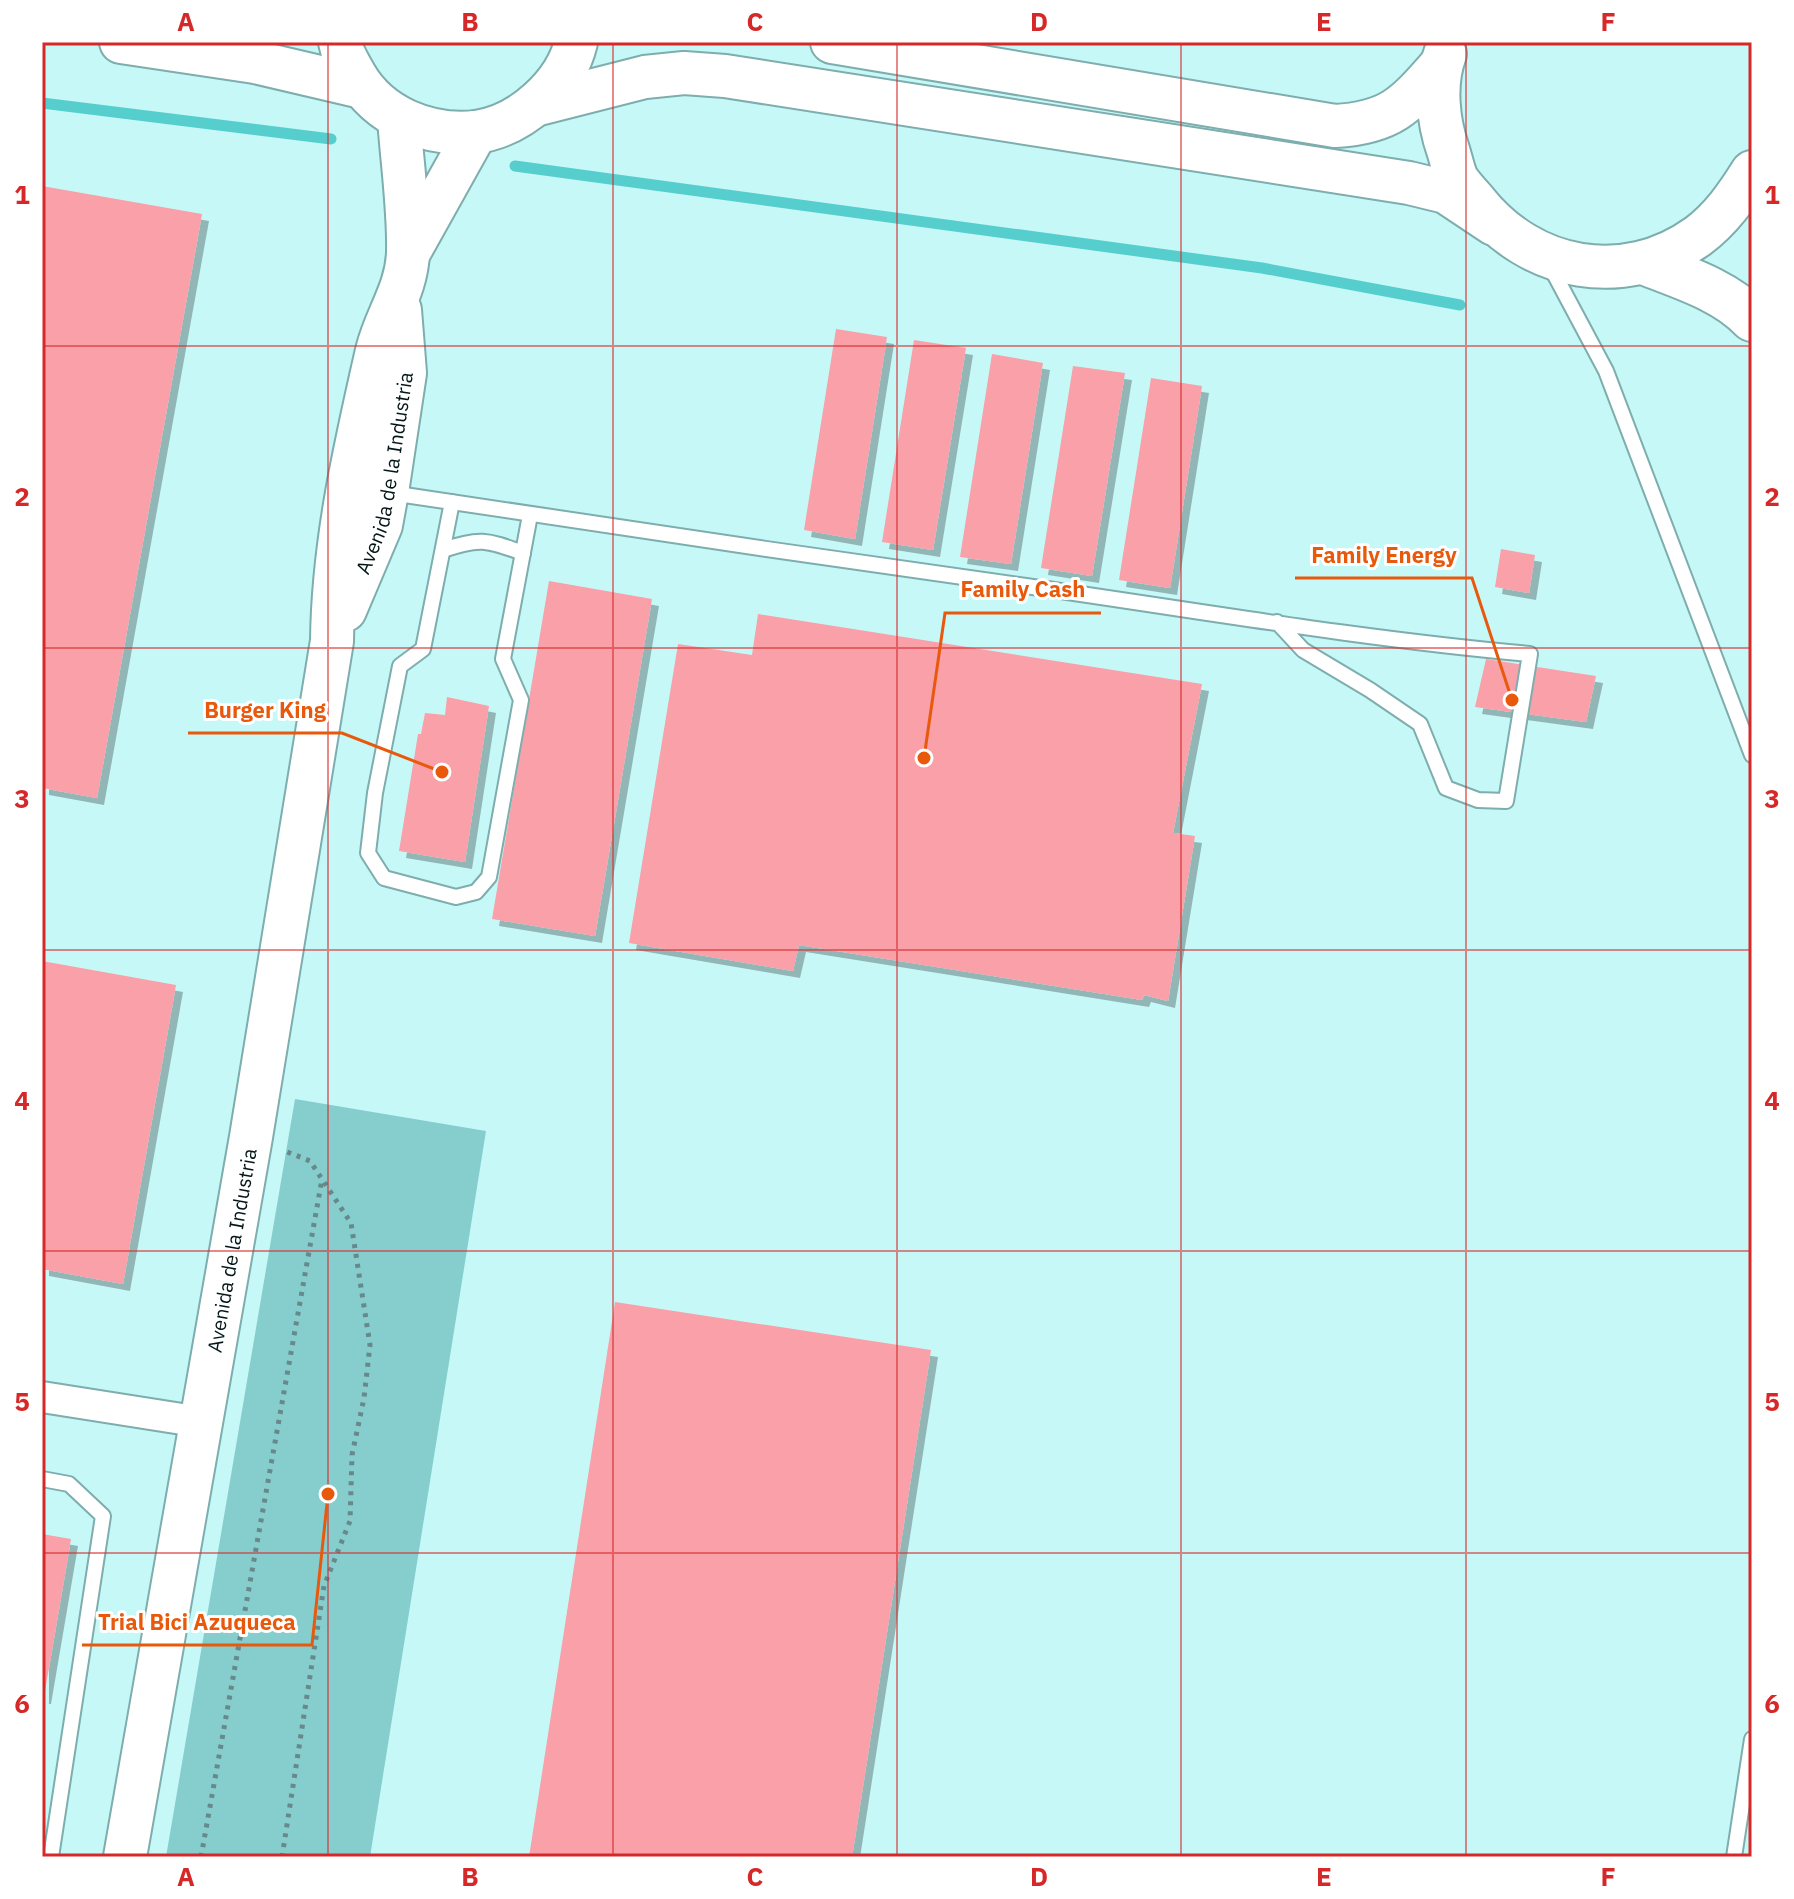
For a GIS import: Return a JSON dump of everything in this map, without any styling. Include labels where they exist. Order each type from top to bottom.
[{"type":"highway","points":[[1646,263],[1701,285],[1745,311],[1752,319]]},
{"type":"main road","points":[[121,42],[255,62],[362,87]]},
{"type":"main road","points":[[340,42],[341,51],[362,87],[399,118],[427,129],[476,132],[499,125],[535,105],[645,77],[684,73],[725,76],[1409,183],[1446,192],[1518,243],[1546,256],[1585,266],[1646,263],[1697,237],[1745,190]]},
{"type":"main road","points":[[535,105],[558,81],[576,42]]},
{"type":"main road","points":[[832,42],[1335,126],[1363,124],[1390,115],[1414,96],[1445,53]]},
{"type":"main road","points":[[1445,53],[1439,123],[1457,179],[1494,224]]},
{"type":"main road","points":[[399,118],[408,254]]},
{"type":"main road","points":[[408,254],[476,132]]},
{"type":"main road","name":"Avenida de la Industria","points":[[125,1857],[251,1137],[332,641],[333,587],[343,517],[378,346],[399,297],[408,254]]},
{"type":"main road","name":"Avenida de la Industria","points":[[332,641],[381,525],[405,373],[399,297]]},
{"type":"main road","points":[[378,346],[388,383],[369,483],[387,492]]},
{"type":"street","points":[[42,1397],[201,1422]]},
{"type":"lane","points":[[1546,256],[1606,371],[1752,755]]},
{"type":"lane","points":[[387,492],[530,515],[1277,622],[1446,647],[1530,654],[1506,801],[1478,800],[1446,788],[1420,724],[1303,650],[1277,622]]},
{"type":"lane","points":[[452,502],[423,649],[400,666],[375,793],[368,853],[384,878],[456,897],[476,892],[489,877],[503,806],[521,700],[503,659],[530,515]]},
{"type":"lane","points":[[443,550],[471,540],[495,543],[523,553]]},
{"type":"lane","points":[[42,1479],[69,1484],[103,1516],[51,1857]]},
{"type":"lane","points":[[1734,1857],[1752,1739]]},
{"type":"path","points":[[251,1137],[310,1161],[351,1223],[370,1345],[364,1398],[352,1455],[350,1521],[324,1586],[282,1857]]},
{"type":"path","points":[[201,1857],[322,1179]]},
{"type":"shaded area","points":[[295,1099],[486,1131],[370,1857],[166,1857]]},
{"type":"building","points":[[42,186],[202,214],[97,798],[42,788]]},
{"type":"building","points":[[836,329],[887,337],[855,539],[804,530]]},
{"type":"building","points":[[914,340],[966,348],[933,550],[882,542]]},
{"type":"building","points":[[992,354],[1043,363],[1011,564],[960,557]]},
{"type":"building","points":[[1073,366],[1125,373],[1092,576],[1041,568]]},
{"type":"building","points":[[1151,378],[1202,386],[1170,588],[1119,580]]},
{"type":"building","points":[[1501,549],[1535,555],[1529,593],[1495,587]]},
{"type":"building","points":[[549,581],[652,599],[595,936],[492,919]]},
{"type":"building","points":[[758,614],[1202,684],[1173,833],[1195,836],[1168,1001],[1144,995],[1142,1000],[799,945],[793,971],[629,943],[678,644],[752,655]]},
{"type":"building","points":[[1486,659],[1596,676],[1586,722],[1475,707]]},
{"type":"building","points":[[447,697],[489,706],[465,862],[399,851],[418,734],[421,734],[425,713],[445,715]]},
{"type":"building","points":[[42,961],[176,985],[123,1284],[42,1269]]},
{"type":"building","points":[[615,1302],[931,1350],[852,1857],[529,1857]]},
{"type":"building","points":[[42,1534],[71,1539],[44,1697],[42,1697]]},
{"type":"waterway","points":[[42,103],[331,139]]},
{"type":"waterway","points":[[515,166],[1262,268],[1460,305]]},
{"type":"place","name":"Family Energy","points":[[1512,700]]},
{"type":"place","name":"Family Cash","points":[[924,758]]},
{"type":"place","name":"Burger King","points":[[442,772]]},
{"type":"place","name":"Trial Bici Azuqueca","points":[[328,1494]]}]
